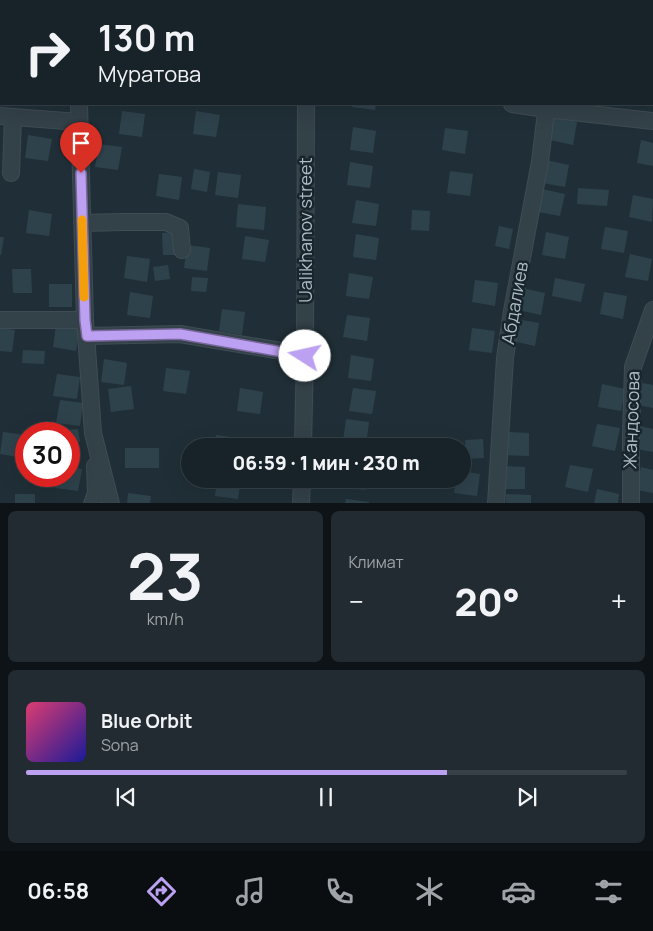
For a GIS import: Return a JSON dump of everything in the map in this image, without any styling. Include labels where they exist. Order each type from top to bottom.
[{"type":"street","points":[[79,105],[85,320],[96,493],[92,503]]},
{"type":"street","name":"Ualikhanov street","points":[[303,438],[306,105]]},
{"type":"street","points":[[529,105],[653,121]]},
{"type":"street","name":"Абдалиев","points":[[496,503],[505,358],[540,162],[546,106]]},
{"type":"street","points":[[11,173],[6,117],[79,122]]},
{"type":"street","points":[[82,224],[166,222],[180,228],[182,250]]},
{"type":"street","name":"Жандосова","points":[[631,503],[633,366],[653,310]]},
{"type":"street","points":[[0,320],[85,320]]},
{"type":"street","points":[[87,336],[180,334],[305,356]]},
{"type":"street","points":[[635,359],[653,350]]},
{"type":"street","points":[[93,433],[111,503]]},
{"type":"street","points":[[301,503],[302,488]]},
{"type":"building","points":[[352,105],[376,105],[375,110],[352,107]]},
{"type":"building","points":[[122,111],[145,114],[142,137],[119,134]]},
{"type":"building","points":[[196,111],[220,115],[216,137],[193,134]]},
{"type":"building","points":[[554,118],[577,122],[573,145],[550,140]]},
{"type":"building","points":[[353,127],[376,131],[373,153],[350,150]]},
{"type":"building","points":[[445,128],[468,131],[465,154],[442,150]]},
{"type":"building","points":[[28,135],[52,139],[48,161],[25,158]]},
{"type":"building","points":[[641,140],[653,143],[653,166],[637,163]]},
{"type":"building","points":[[99,144],[122,147],[118,170],[95,167]]},
{"type":"building","points":[[546,160],[569,165],[565,187],[542,183]]},
{"type":"building","points":[[350,162],[373,166],[370,188],[347,185]]},
{"type":"building","points":[[194,169],[210,172],[207,192],[191,189]]},
{"type":"building","points":[[450,171],[473,174],[470,196],[447,193]]},
{"type":"building","points":[[218,172],[241,175],[238,198],[215,195]]},
{"type":"building","points":[[159,174],[182,177],[179,200],[156,196]]},
{"type":"building","points":[[578,188],[609,190],[607,206],[577,204]]},
{"type":"building","points":[[542,189],[565,194],[560,216],[538,212]]},
{"type":"building","points":[[633,195],[653,199],[652,222],[629,217]]},
{"type":"building","points":[[356,200],[379,204],[376,226],[352,223]]},
{"type":"building","points":[[238,204],[266,207],[264,230],[236,227]]},
{"type":"building","points":[[29,210],[52,214],[49,236],[26,233]]},
{"type":"building","points":[[412,210],[430,211],[429,231],[411,230]]},
{"type":"building","points":[[499,226],[513,229],[509,249],[495,246]]},
{"type":"building","points":[[605,227],[628,231],[624,253],[601,249]]},
{"type":"building","points":[[177,232],[178,255],[163,255],[162,233]]},
{"type":"building","points":[[546,232],[569,237],[565,259],[542,255]]},
{"type":"building","points":[[356,234],[379,238],[376,260],[353,257]]},
{"type":"building","points":[[245,236],[269,240],[265,262],[242,259]]},
{"type":"building","points":[[0,237],[4,237],[1,255],[0,255]]},
{"type":"building","points":[[187,245],[210,248],[207,271],[184,268]]},
{"type":"building","points":[[630,254],[652,259],[648,281],[625,277]]},
{"type":"building","points":[[127,256],[150,259],[147,282],[124,278]]},
{"type":"building","points":[[168,265],[170,279],[155,281],[153,267]]},
{"type":"building","points":[[12,269],[31,269],[32,293],[13,293]]},
{"type":"building","points":[[349,273],[373,277],[369,299],[346,296]]},
{"type":"building","points":[[192,277],[208,278],[206,292],[191,291]]},
{"type":"building","points":[[555,278],[585,284],[581,302],[552,296]]},
{"type":"building","points":[[475,280],[498,283],[495,306],[472,302]]},
{"type":"building","points":[[49,284],[72,284],[72,307],[49,307]]},
{"type":"building","points":[[522,288],[545,293],[541,315],[518,310]]},
{"type":"building","points":[[130,292],[153,296],[150,318],[127,315]]},
{"type":"building","points":[[604,292],[627,296],[623,319],[600,314]]},
{"type":"building","points":[[222,309],[245,312],[242,335],[219,331]]},
{"type":"building","points":[[347,315],[370,318],[367,341],[343,337]]},
{"type":"building","points":[[516,319],[539,323],[535,346],[512,341]]},
{"type":"building","points":[[56,325],[79,328],[76,351],[53,347]]},
{"type":"building","points":[[0,328],[15,330],[12,352],[0,351]]},
{"type":"building","points":[[472,328],[495,331],[492,353],[469,350]]},
{"type":"building","points":[[23,350],[45,351],[44,364],[22,363]]},
{"type":"building","points":[[351,355],[374,359],[371,381],[348,378]]},
{"type":"building","points":[[104,359],[127,363],[124,385],[101,382]]},
{"type":"building","points":[[166,368],[190,371],[186,394],[163,391]]},
{"type":"building","points":[[57,374],[80,377],[77,399],[53,396]]},
{"type":"building","points":[[637,382],[653,385],[653,408],[633,404]]},
{"type":"building","points":[[602,384],[625,389],[621,411],[598,407]]},
{"type":"building","points":[[131,386],[134,409],[111,412],[108,389]]},
{"type":"building","points":[[240,388],[263,392],[260,414],[237,411]]},
{"type":"building","points":[[353,388],[376,391],[372,414],[349,411]]},
{"type":"building","points":[[60,400],[83,403],[80,426],[80,422],[56,422]]},
{"type":"building","points":[[346,419],[369,422],[367,438],[343,438]]},
{"type":"building","points":[[597,424],[620,428],[615,451],[592,446]]},
{"type":"building","points":[[640,426],[653,429],[653,452],[636,449]]},
{"type":"building","points":[[3,432],[15,434],[15,457],[0,454]]},
{"type":"building","points":[[506,432],[529,433],[529,456],[505,455]]},
{"type":"building","points":[[216,435],[240,438],[216,438]]},
{"type":"building","points":[[483,439],[484,458],[471,459],[471,440]]},
{"type":"building","points":[[125,448],[159,448],[159,468],[125,468]]},
{"type":"building","points":[[570,465],[593,469],[588,492],[565,487]]},
{"type":"building","points":[[502,466],[525,467],[525,489],[501,489]]},
{"type":"building","points":[[641,467],[653,470],[653,493],[636,490]]},
{"type":"building","points":[[471,472],[480,474],[477,496],[454,493],[455,488],[471,488]]},
{"type":"building","points":[[55,487],[79,487],[78,491]]},
{"type":"building","points":[[216,488],[240,488],[238,499],[215,496]]},
{"type":"building","points":[[349,488],[365,488],[365,490]]},
{"type":"building","points":[[597,489],[619,494],[618,503],[594,503]]},
{"type":"building","points":[[128,493],[151,496],[150,503],[127,503]]},
{"type":"building","points":[[15,494],[35,494],[35,503],[15,503]]},
{"type":"building","points":[[506,494],[531,495],[531,503],[506,503]]},
{"type":"building","points":[[346,499],[369,502],[369,503],[345,503]]},
{"type":"slow traffic","points":[[82,220],[84,297]]},
{"type":"route","points":[[81,173],[87,336],[180,334],[305,356]]}]
